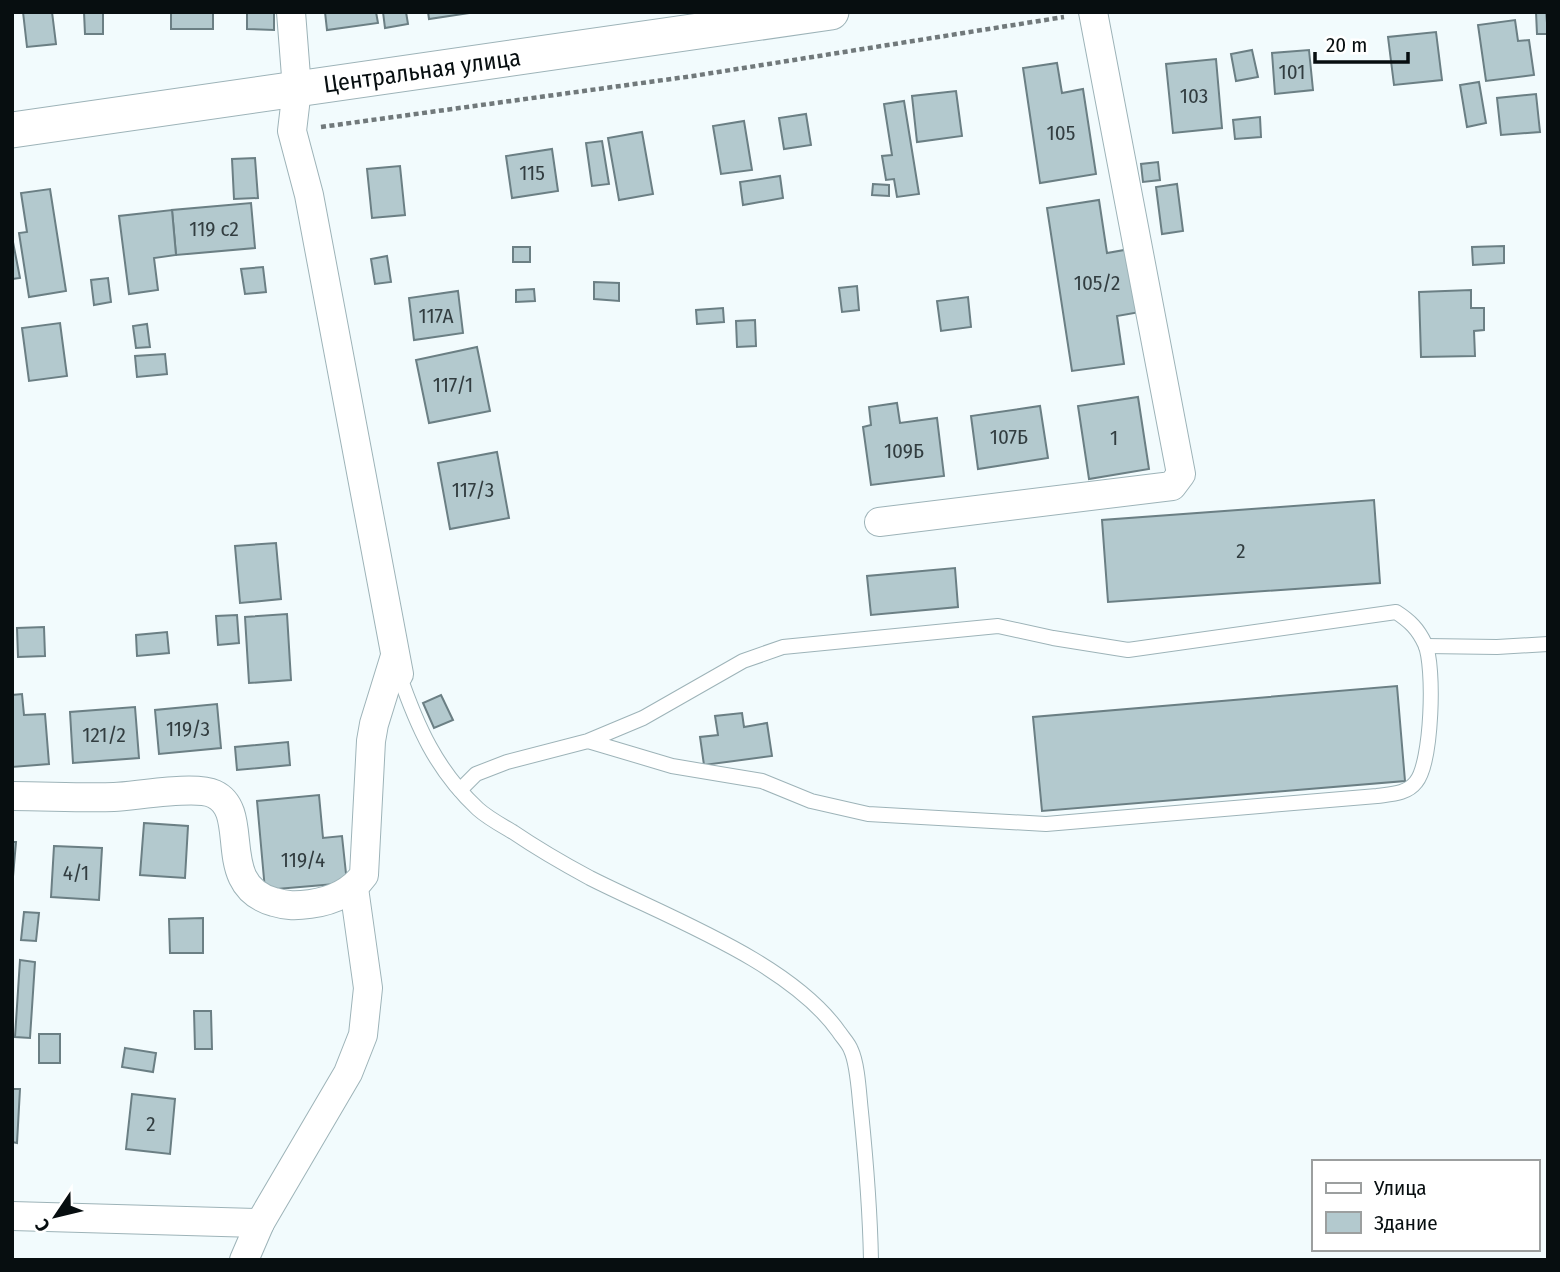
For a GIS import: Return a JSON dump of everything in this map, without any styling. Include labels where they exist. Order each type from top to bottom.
[{"type":"street","points":[[12,796],[115,797],[143,793],[213,793],[225,803],[234,824],[237,863],[247,886],[261,898],[291,907],[322,903],[354,888],[364,875],[371,741],[374,724],[397,665],[309,195],[292,131],[297,89],[291,12]]},
{"type":"street","name":"Центральная улица","points":[[12,130],[831,12]]},
{"type":"street","points":[[879,522],[1172,486],[1181,474],[1093,12]]},
{"type":"street","points":[[244,1260],[260,1223],[348,1073],[363,1035],[368,988],[354,888]]},
{"type":"street","points":[[12,1216],[260,1223]]},
{"type":"lane","points":[[460,790],[476,774],[507,762],[589,741],[643,718],[743,661],[783,648],[998,626],[1128,650],[1396,612],[1412,622],[1426,646],[1431,702],[1424,766],[1416,782],[1404,792],[1046,824],[867,814],[811,801],[762,781],[672,766],[589,741]]},
{"type":"lane","points":[[1426,646],[1497,648],[1548,644]]},
{"type":"lane","points":[[397,665],[417,725],[430,751],[480,811],[530,844],[589,877],[755,961],[798,988],[826,1014],[852,1050],[867,1174],[871,1260]]},
{"type":"path","points":[[292,131],[693,76],[1093,12]]},
{"type":"building","points":[[23,12],[52,12],[56,44],[27,47]]},
{"type":"building","points":[[84,12],[103,12],[103,34],[85,34]]},
{"type":"building","points":[[171,12],[213,12],[213,29],[171,29]]},
{"type":"building","points":[[247,12],[274,12],[274,30],[247,29]]},
{"type":"building","points":[[325,12],[376,12],[378,23],[327,30]]},
{"type":"building","points":[[383,12],[406,12],[408,24],[385,28]]},
{"type":"building","points":[[428,12],[470,12],[470,13],[429,19]]},
{"type":"building","points":[[1536,12],[1546,12],[1548,34],[1537,34]]},
{"type":"building","points":[[1515,20],[1518,41],[1529,40],[1534,75],[1486,81],[1478,25]]},
{"type":"building","points":[[1436,32],[1442,80],[1394,85],[1388,37]]},
{"type":"building","points":[[1252,50],[1258,77],[1236,81],[1231,54]]},
{"type":"building","points":[[1309,50],[1313,90],[1275,94],[1272,53]]},
{"type":"building","points":[[1216,59],[1222,128],[1173,133],[1166,64]]},
{"type":"building","points":[[1057,63],[1062,93],[1083,89],[1096,174],[1040,183],[1023,68]]},
{"type":"building","points":[[1479,82],[1486,123],[1467,127],[1460,85]]},
{"type":"building","points":[[956,91],[962,136],[917,142],[912,96]]},
{"type":"building","points":[[1536,94],[1540,132],[1501,135],[1497,98]]},
{"type":"building","points":[[904,101],[919,194],[897,197],[894,179],[886,180],[882,156],[892,155],[884,104]]},
{"type":"building","points":[[806,114],[811,145],[784,149],[779,118]]},
{"type":"building","points":[[1260,117],[1261,137],[1235,139],[1233,120]]},
{"type":"building","points":[[744,121],[752,170],[721,174],[713,126]]},
{"type":"building","points":[[642,132],[653,194],[619,200],[608,138]]},
{"type":"building","points":[[602,141],[609,184],[592,186],[586,143]]},
{"type":"building","points":[[552,149],[558,191],[512,198],[506,156]]},
{"type":"building","points":[[255,158],[258,198],[234,199],[232,159]]},
{"type":"building","points":[[1158,162],[1160,180],[1143,182],[1141,164]]},
{"type":"building","points":[[400,166],[405,215],[372,218],[367,169]]},
{"type":"building","points":[[780,176],[783,198],[743,205],[740,182]]},
{"type":"building","points":[[873,184],[889,185],[889,196],[872,195]]},
{"type":"building","points":[[1177,184],[1183,231],[1162,234],[1156,187]]},
{"type":"building","points":[[50,189],[66,291],[29,297],[19,233],[27,232],[21,193]]},
{"type":"building","points":[[1099,200],[1107,253],[1130,249],[1140,312],[1117,316],[1124,364],[1072,371],[1047,208]]},
{"type":"building","points":[[251,203],[255,248],[176,255],[172,210]]},
{"type":"building","points":[[172,210],[176,255],[154,258],[158,290],[129,294],[119,216]]},
{"type":"building","points":[[12,237],[20,278],[12,279]]},
{"type":"building","points":[[1504,246],[1504,263],[1473,265],[1472,247]]},
{"type":"building","points":[[513,247],[530,247],[530,262],[513,262]]},
{"type":"building","points":[[387,256],[391,282],[375,284],[371,259]]},
{"type":"building","points":[[263,267],[266,292],[245,294],[241,269]]},
{"type":"building","points":[[108,278],[111,302],[94,305],[91,280]]},
{"type":"building","points":[[594,282],[619,283],[619,301],[594,299]]},
{"type":"building","points":[[857,286],[859,310],[842,312],[839,288]]},
{"type":"building","points":[[534,289],[535,301],[516,302],[516,290]]},
{"type":"building","points":[[1471,290],[1471,308],[1484,308],[1484,330],[1474,331],[1475,356],[1421,357],[1419,292]]},
{"type":"building","points":[[458,291],[463,333],[414,340],[409,298]]},
{"type":"building","points":[[968,297],[971,327],[941,331],[937,301]]},
{"type":"building","points":[[723,308],[724,322],[697,324],[696,310]]},
{"type":"building","points":[[755,320],[756,346],[737,347],[736,321]]},
{"type":"building","points":[[60,323],[67,376],[29,381],[22,328]]},
{"type":"building","points":[[147,324],[150,347],[136,348],[133,326]]},
{"type":"building","points":[[477,347],[490,411],[429,423],[416,360]]},
{"type":"building","points":[[165,354],[167,374],[137,377],[135,356]]},
{"type":"building","points":[[1138,397],[1149,469],[1089,479],[1078,406]]},
{"type":"building","points":[[897,403],[900,423],[937,418],[944,476],[871,485],[863,427],[871,425],[869,407]]},
{"type":"building","points":[[1040,406],[1048,458],[978,469],[971,416]]},
{"type":"building","points":[[497,452],[509,518],[450,529],[438,463]]},
{"type":"building","points":[[1374,500],[1380,583],[1108,602],[1102,520]]},
{"type":"building","points":[[276,543],[281,599],[240,603],[235,546]]},
{"type":"building","points":[[955,568],[958,607],[871,615],[867,576]]},
{"type":"building","points":[[287,614],[291,680],[249,683],[245,617]]},
{"type":"building","points":[[237,615],[239,643],[218,645],[216,616]]},
{"type":"building","points":[[44,627],[45,656],[18,657],[17,628]]},
{"type":"building","points":[[167,632],[169,653],[137,656],[136,635]]},
{"type":"building","points":[[1397,686],[1405,781],[1042,811],[1033,717]]},
{"type":"building","points":[[22,694],[24,715],[45,714],[49,764],[12,767],[12,695]]},
{"type":"building","points":[[441,695],[453,720],[434,728],[423,703]]},
{"type":"building","points":[[217,704],[221,748],[159,754],[155,710]]},
{"type":"building","points":[[135,707],[139,758],[73,763],[70,712]]},
{"type":"building","points":[[742,713],[744,727],[767,723],[772,756],[704,765],[700,737],[718,735],[715,716]]},
{"type":"building","points":[[288,742],[290,765],[237,770],[235,747]]},
{"type":"building","points":[[319,795],[323,838],[342,836],[347,883],[265,890],[257,801]]},
{"type":"building","points":[[144,823],[188,826],[185,878],[140,875]]},
{"type":"building","points":[[12,842],[16,842],[12,888]]},
{"type":"building","points":[[54,846],[102,848],[99,900],[51,897]]},
{"type":"building","points":[[24,912],[39,913],[36,941],[21,940]]},
{"type":"building","points":[[203,918],[203,953],[170,953],[169,919]]},
{"type":"building","points":[[20,960],[35,962],[30,1038],[15,1037]]},
{"type":"building","points":[[194,1011],[211,1011],[212,1049],[195,1049]]},
{"type":"building","points":[[39,1034],[60,1034],[60,1063],[39,1063]]},
{"type":"building","points":[[125,1048],[156,1053],[153,1072],[122,1067]]},
{"type":"building","points":[[12,1089],[20,1089],[17,1143],[12,1142]]},
{"type":"building","points":[[132,1094],[175,1099],[170,1154],[126,1149]]}]
